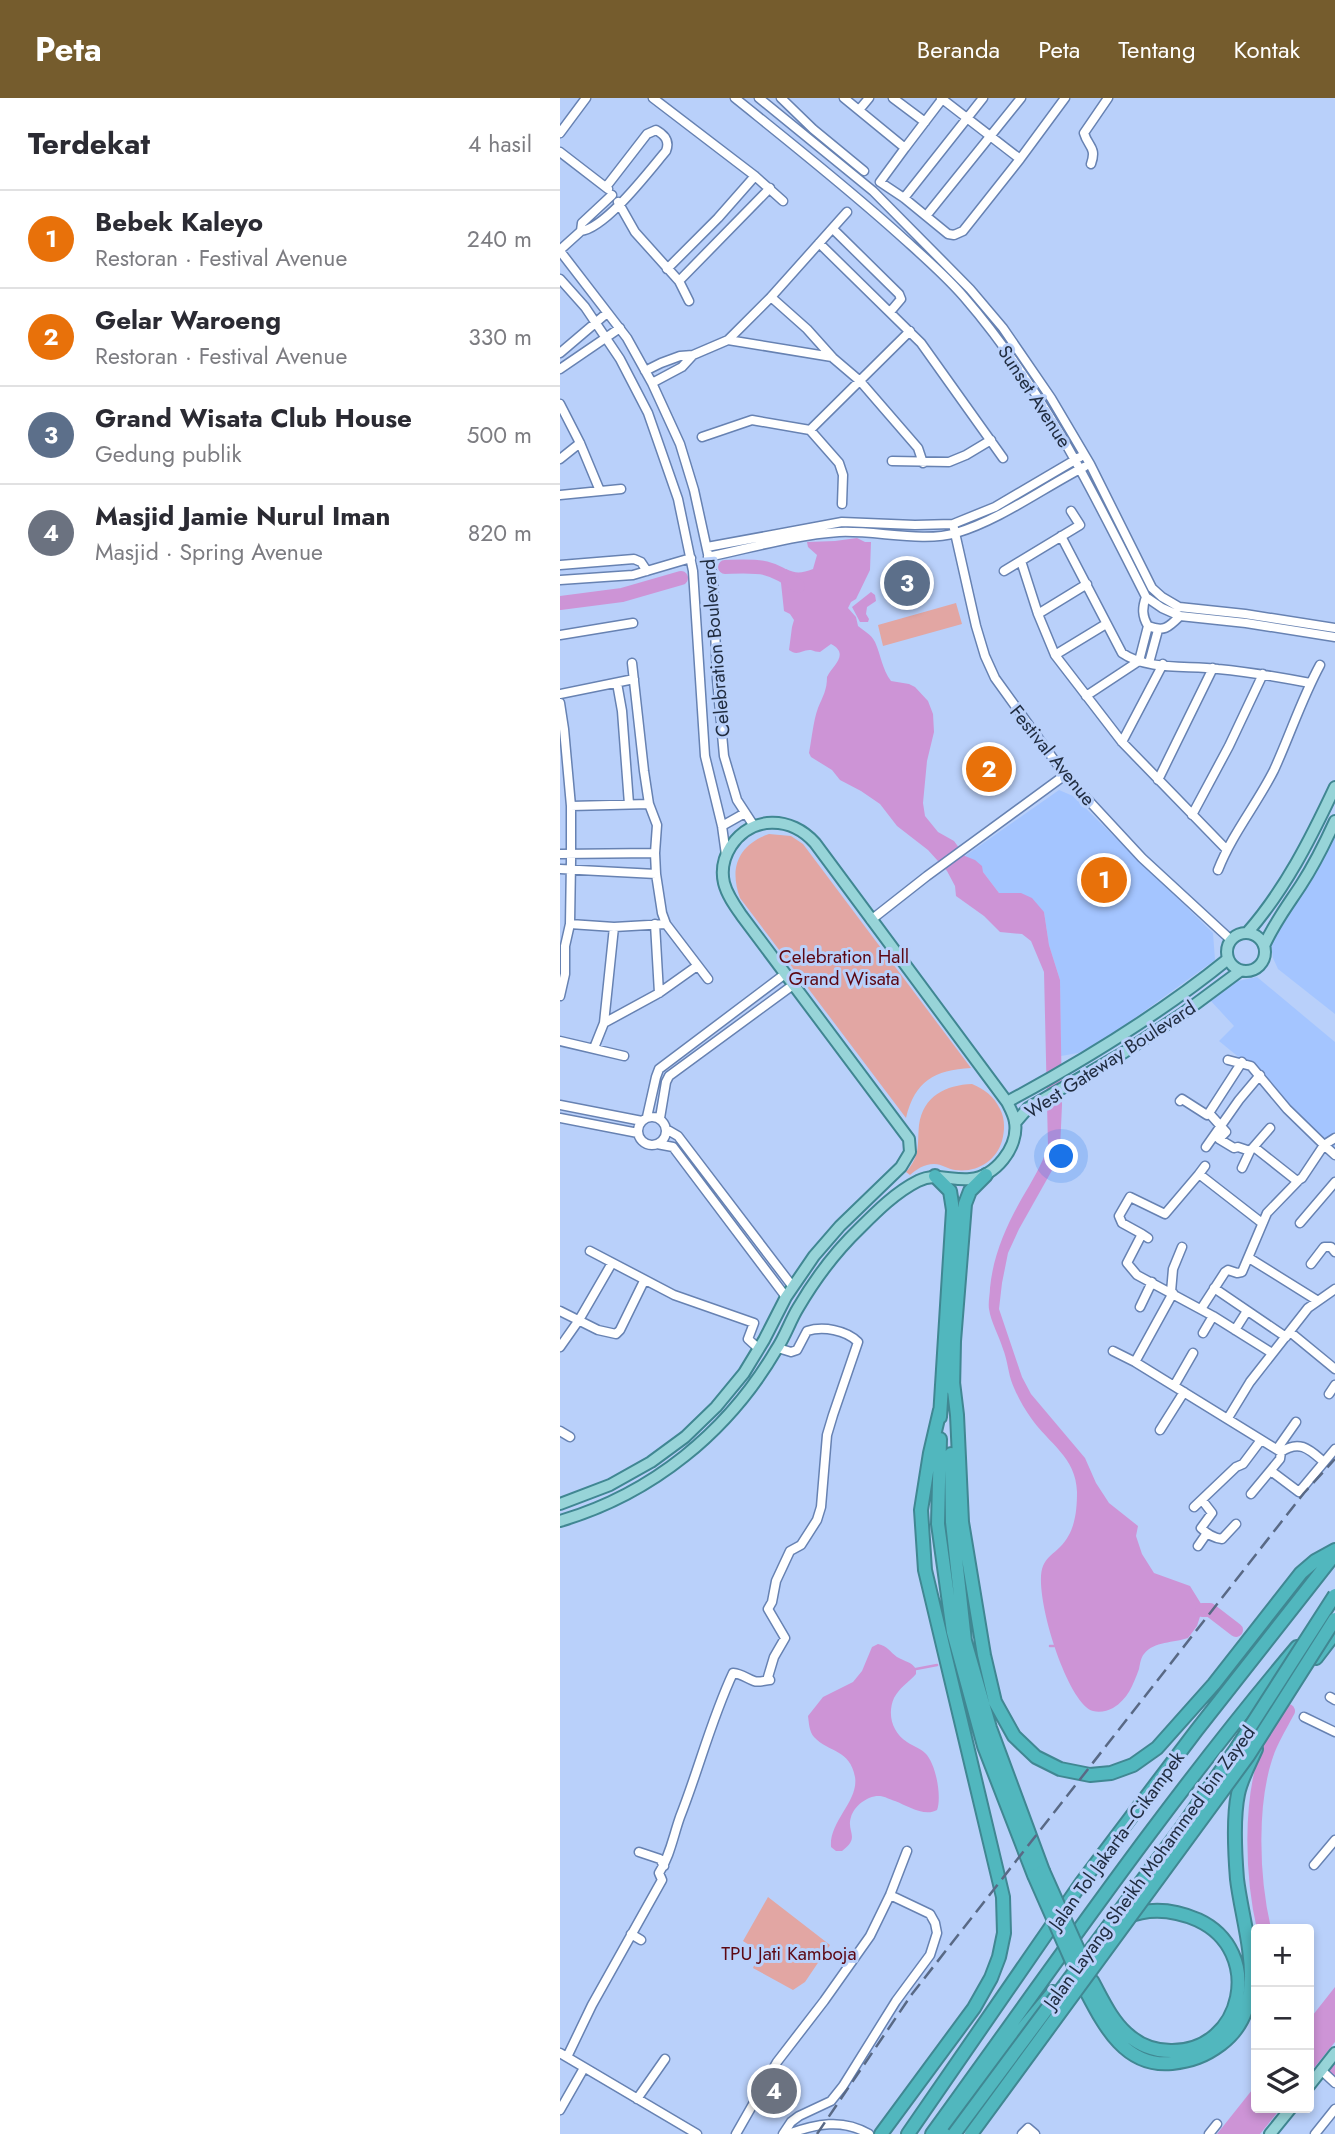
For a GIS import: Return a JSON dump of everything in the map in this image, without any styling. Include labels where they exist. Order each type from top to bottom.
[{"type":"highway","points":[[986,1175],[970,1191],[965,1204],[954,1341],[951,1424],[953,1522],[965,1641],[990,1728],[1038,1873]]},
{"type":"highway","points":[[935,1176],[950,1191],[953,1210],[940,1409],[937,1524],[953,1632],[985,1746],[1105,2028],[1125,2049],[1141,2058],[1167,2064],[1190,2061],[1217,2047],[1236,2029],[1247,2005],[1251,1979],[1250,1951],[1237,1878],[1236,1817],[1239,1792],[1265,1733],[1299,1678],[1335,1633]]},
{"type":"highway","points":[[953,1382],[962,1522],[984,1655],[995,1702],[1014,1736],[1036,1757],[1060,1769],[1090,1774],[1111,1773],[1133,1765],[1157,1748],[1214,1685],[1301,1573],[1315,1560],[1335,1552]]},
{"type":"highway","points":[[881,2134],[974,2008],[991,1978],[1004,1933],[1003,1897],[925,1570],[921,1510],[940,1409]]},
{"type":"highway","name":"Jalan Tol Jakarta–Cikampek","points":[[908,2134],[1082,1882],[1335,1552]]},
{"type":"highway","name":"Jalan Layang Sheikh Mohammed bin Zayed","points":[[954,2134],[1190,1816],[1335,1595]]},
{"type":"highway","name":"Jalan Tol Jakarta–Cikampek","points":[[932,2134],[1168,1810],[1248,1705],[1335,1601]]},
{"type":"highway","name":"Jalan Layang Sheikh Mohammed bin Zayed","points":[[971,2134],[1248,1756],[1335,1619]]},
{"type":"highway","points":[[945,2134],[1023,2028],[1092,1944],[1106,1929],[1124,1918],[1135,1913],[1159,1910],[1175,1912],[1205,1924],[1220,1936],[1230,1949],[1237,1963],[1239,1978],[1237,2002],[1219,2032],[1201,2045],[1168,2051],[1152,2049],[1127,2034],[1088,1983]]},
{"type":"main road","points":[[1247,933],[1262,916],[1289,875],[1335,787]]},
{"type":"main road","points":[[1264,946],[1257,937],[1241,934],[1231,940],[1227,949],[1228,959],[1233,967],[1240,971],[1251,970],[1261,964],[1265,955],[1264,946],[1272,926],[1319,855],[1335,821]]},
{"type":"main road","points":[[560,1504],[610,1485],[651,1462],[685,1437],[716,1407],[744,1373],[789,1292],[814,1256],[840,1226],[901,1167],[910,1152],[909,1139],[732,902],[723,882],[726,855],[738,836],[754,825],[774,823],[800,829],[815,843],[1007,1102],[1015,1123],[1011,1146],[997,1167],[986,1175],[968,1180],[935,1176],[919,1180],[879,1209],[827,1265],[799,1305],[778,1348],[756,1382],[735,1409],[696,1449],[659,1476],[617,1500],[560,1521]]},
{"type":"main road","name":"West Gateway Boulevard","points":[[1007,1102],[1115,1041],[1199,983],[1228,959]]},
{"type":"main road","name":"West Gateway Boulevard","points":[[1015,1123],[1028,1108],[1123,1054],[1240,971]]},
{"type":"main road","points":[[1115,1041],[1123,1054]]},
{"type":"main road","points":[[1314,2079],[1335,2053]]},
{"type":"main road","points":[[1270,2134],[1287,2113]]},
{"type":"street","points":[[560,134],[586,98]]},
{"type":"street","points":[[653,98],[755,176],[783,201]]},
{"type":"street","name":"Sunset Avenue","points":[[735,98],[863,202],[963,296],[1042,394],[1084,454],[1152,588],[1162,597],[1179,607],[1335,628]]},
{"type":"street","name":"Sunset Avenue","points":[[759,98],[873,191],[970,289],[1003,328],[1042,394],[1146,597]]},
{"type":"street","points":[[781,98],[813,129],[864,171]]},
{"type":"street","points":[[844,98],[905,148]]},
{"type":"street","points":[[859,110],[869,98]]},
{"type":"street","points":[[893,98],[925,122]]},
{"type":"street","points":[[1020,159],[942,98],[880,182],[948,234],[963,231],[1020,159],[1065,98]]},
{"type":"street","points":[[904,198],[984,98]]},
{"type":"street","points":[[926,216],[1021,98]]},
{"type":"street","points":[[1091,164],[1093,149],[1084,133],[1108,98]]},
{"type":"street","points":[[560,251],[581,231],[589,230],[620,204],[666,151],[666,137],[656,130],[647,134],[609,191],[582,223],[581,231]]},
{"type":"street","points":[[560,152],[609,191],[620,204],[635,232],[679,281],[689,302]]},
{"type":"street","points":[[667,269],[755,176]]},
{"type":"street","points":[[679,281],[769,188]]},
{"type":"street","points":[[593,212],[601,221]]},
{"type":"street","points":[[645,371],[728,340],[771,297],[847,212]]},
{"type":"street","points":[[833,229],[899,294],[901,299],[890,313]]},
{"type":"street","points":[[819,243],[910,331],[932,357],[1003,458]]},
{"type":"street","name":"Celebration Boulevard","points":[[560,251],[620,328],[652,383],[680,444],[694,490],[714,586],[721,737],[737,800],[754,825]]},
{"type":"street","name":"Celebration Boulevard","points":[[560,279],[584,307],[620,359],[648,413],[678,499],[691,558],[705,756],[722,826],[726,855]]},
{"type":"street","points":[[771,297],[860,382],[918,448],[923,463]]},
{"type":"street","points":[[560,353],[607,313]]},
{"type":"street","points":[[560,369],[620,328]]},
{"type":"street","points":[[810,430],[910,331]]},
{"type":"street","points":[[728,340],[833,358]]},
{"type":"street","points":[[652,383],[682,367],[693,355]]},
{"type":"street","points":[[560,404],[600,491]]},
{"type":"street","points":[[702,437],[752,420],[810,430],[839,463],[843,475],[842,503]]},
{"type":"street","points":[[892,461],[949,462],[991,440]]},
{"type":"street","points":[[560,459],[580,443]]},
{"type":"street","points":[[708,552],[842,522],[953,524],[995,507],[1084,454]]},
{"type":"street","points":[[708,552],[842,532],[934,536],[954,534],[994,516],[1090,464]]},
{"type":"street","points":[[560,495],[621,489]]},
{"type":"street","points":[[1004,571],[1080,525],[1071,510]]},
{"type":"street","name":"Festival Avenue","points":[[953,524],[979,636],[995,678],[1065,775],[1142,858],[1231,940]]},
{"type":"street","points":[[1061,536],[1122,653],[1149,663],[1263,674],[1310,683]]},
{"type":"street","points":[[560,580],[633,575],[691,558]]},
{"type":"street","points":[[560,565],[634,559],[641,562],[648,571]]},
{"type":"street","points":[[1021,561],[1038,614],[1055,654],[1122,743],[1226,849]]},
{"type":"street","points":[[1038,614],[1087,584]]},
{"type":"street","points":[[1180,616],[1165,628],[1158,630],[1148,626],[1143,607],[1146,597],[1180,616],[1335,637]]},
{"type":"street","points":[[560,635],[633,623]]},
{"type":"street","points":[[1055,654],[1107,624]]},
{"type":"street","points":[[1086,696],[1139,661],[1148,626]]},
{"type":"street","points":[[1149,663],[1158,630]]},
{"type":"street","points":[[632,663],[649,804],[657,825],[655,853],[660,903],[666,924],[708,979]]},
{"type":"street","points":[[1122,743],[1163,664]]},
{"type":"street","points":[[1218,870],[1226,849],[1273,772],[1320,665]]},
{"type":"street","points":[[1158,780],[1213,668]]},
{"type":"street","points":[[1192,815],[1263,674]]},
{"type":"street","points":[[560,694],[634,679]]},
{"type":"street","points":[[617,682],[622,711],[629,804]]},
{"type":"street","points":[[560,704],[571,806],[570,924],[560,996]]},
{"type":"street","points":[[871,919],[1065,775]]},
{"type":"street","points":[[571,806],[649,804]]},
{"type":"street","points":[[722,826],[745,813]]},
{"type":"street","points":[[560,853],[655,853]]},
{"type":"street","points":[[560,869],[656,874]]},
{"type":"street","points":[[570,924],[614,927],[666,924]]},
{"type":"street","points":[[655,924],[659,993]]},
{"type":"street","points":[[594,1048],[604,1023],[614,927]]},
{"type":"street","points":[[604,1023],[659,993],[697,966]]},
{"type":"street","points":[[638,1133],[645,1119],[659,1069],[785,974]]},
{"type":"street","points":[[789,1292],[678,1136],[666,1129],[660,1118],[669,1076],[793,985]]},
{"type":"street","points":[[560,1041],[624,1056]]},
{"type":"street","points":[[1228,1060],[1251,1066],[1287,1109],[1335,1155]]},
{"type":"street","points":[[1209,1113],[1242,1062]]},
{"type":"street","points":[[1206,1147],[1260,1075]]},
{"type":"street","points":[[1180,1101],[1182,1099],[1207,1115],[1209,1113]]},
{"type":"street","points":[[560,1105],[645,1119],[660,1118]]},
{"type":"street","points":[[1209,1113],[1226,1132],[1219,1139],[1223,1143],[1234,1148],[1252,1149],[1294,1180],[1299,1180]]},
{"type":"street","points":[[560,1118],[638,1133],[645,1143],[673,1147],[789,1292]]},
{"type":"street","points":[[1242,1168],[1252,1149],[1270,1128]]},
{"type":"street","points":[[657,1144],[663,1141],[666,1129]]},
{"type":"street","points":[[1201,1309],[1228,1270],[1242,1272],[1269,1210],[1299,1180],[1324,1145],[1335,1138]]},
{"type":"street","points":[[1205,1166],[1165,1214],[1130,1197],[1119,1216],[1122,1223],[1145,1236],[1127,1263],[1137,1275],[1172,1292],[1272,1353]]},
{"type":"street","points":[[1199,1174],[1262,1223]]},
{"type":"street","points":[[1300,1223],[1335,1182]]},
{"type":"street","points":[[1135,1362],[1172,1292],[1173,1269],[1182,1247]]},
{"type":"street","points":[[1311,1264],[1324,1247],[1331,1247],[1335,1252]]},
{"type":"street","points":[[590,1251],[674,1295],[754,1323],[748,1339],[759,1349]]},
{"type":"street","points":[[1249,1258],[1318,1301]]},
{"type":"street","points":[[560,1348],[612,1263]]},
{"type":"street","points":[[560,1311],[598,1330],[618,1333],[644,1281]]},
{"type":"street","points":[[1140,1307],[1152,1282]]},
{"type":"street","points":[[1214,1289],[1288,1334],[1335,1370]]},
{"type":"street","points":[[1228,1418],[1250,1382],[1308,1308],[1335,1289]]},
{"type":"street","points":[[1235,1329],[1247,1311]]},
{"type":"street","points":[[1203,1333],[1213,1316]]},
{"type":"street","points":[[697,2134],[564,2055],[662,1880],[659,1873],[672,1848],[718,1705],[733,1673],[747,1676],[752,1681],[770,1680],[770,1667],[785,1638],[768,1609],[776,1581],[790,1551],[801,1545],[817,1520],[821,1507],[827,1435],[858,1342],[842,1332],[817,1328],[807,1331],[797,1350],[791,1352],[778,1348]]},
{"type":"street","points":[[1113,1351],[1279,1450],[1294,1445],[1301,1446],[1324,1462]]},
{"type":"street","points":[[1174,1386],[1193,1353]]},
{"type":"street","points":[[1329,1394],[1335,1385]]},
{"type":"street","points":[[1160,1430],[1184,1392]]},
{"type":"street","points":[[1251,1494],[1280,1459],[1279,1450],[1296,1422]]},
{"type":"street","points":[[560,1431],[570,1437]]},
{"type":"street","points":[[1194,1507],[1236,1467],[1243,1464],[1261,1440]]},
{"type":"street","points":[[1271,1471],[1298,1492],[1335,1449]]},
{"type":"street","points":[[1202,1500],[1212,1513],[1202,1526],[1203,1530],[1222,1539],[1236,1524]]},
{"type":"street","points":[[1198,1546],[1208,1533]]},
{"type":"street","points":[[1304,1717],[1335,1732]]},
{"type":"street","points":[[1314,1865],[1335,1840]]},
{"type":"street","points":[[639,1852],[660,1859],[664,1866]]},
{"type":"street","points":[[736,2134],[777,2062],[860,1953],[890,1895],[907,1852]]},
{"type":"street","points":[[786,2134],[791,2122],[831,2101],[844,2086],[896,2001],[930,1955],[936,1933],[930,1914],[890,1895]]},
{"type":"street","points":[[631,1934],[641,1940]]},
{"type":"street","points":[[637,2099],[665,2060]]},
{"type":"street","points":[[560,2110],[584,2068]]},
{"type":"street","points":[[1321,2070],[1335,2083]]},
{"type":"street","points":[[1315,2134],[1335,2109]]},
{"type":"street","points":[[786,2134],[836,2123],[850,2125],[869,2134]]},
{"type":"street","points":[[1209,2134],[1217,2124]]},
{"type":"street","points":[[1022,2134],[1028,2127],[1035,2134]]},
{"type":"shaded area","points":[[857,538],[871,542],[870,570],[856,599],[848,608],[856,617],[858,626],[873,639],[891,681],[915,687],[928,701],[933,714],[934,732],[927,761],[923,803],[925,816],[938,832],[954,841],[965,856],[982,866],[983,872],[999,893],[1021,893],[1032,898],[1044,912],[1049,945],[1060,980],[1060,1149],[1055,1165],[1008,1253],[999,1309],[1022,1377],[1031,1394],[1085,1458],[1109,1503],[1138,1526],[1136,1536],[1142,1554],[1154,1573],[1190,1586],[1203,1607],[1197,1626],[1188,1638],[1148,1650],[1142,1657],[1135,1681],[1126,1696],[1113,1708],[1103,1711],[1093,1711],[1083,1704],[1073,1689],[1054,1645],[1043,1598],[1043,1566],[1069,1535],[1076,1514],[1077,1492],[1072,1469],[1031,1418],[1017,1394],[989,1306],[994,1264],[1001,1242],[1048,1146],[1044,972],[1031,941],[1022,934],[1000,932],[984,916],[956,896],[955,886],[947,871],[928,850],[897,826],[880,804],[840,780],[832,770],[809,753],[827,677],[840,656],[837,648],[831,644],[820,652],[808,650],[795,653],[789,650],[794,620],[784,611],[781,583],[786,569],[799,572],[813,569],[817,555],[808,547],[807,542]]},
{"type":"shaded area","points":[[871,592],[876,601],[867,607],[868,622],[860,622],[852,607]]},
{"type":"shaded area","points":[[1059,790],[1073,796],[1213,933],[1215,960],[1103,1041],[1078,1053],[1061,1056],[1060,980],[1049,945],[1044,912],[1008,893],[999,893],[983,872],[965,856]]},
{"type":"shaded area","points":[[1335,834],[1335,1014],[1278,969],[1271,945],[1275,932],[1311,879]]},
{"type":"shaded area","points":[[1257,977],[1335,1042],[1335,1153],[1241,1059],[1219,1041],[1234,1026],[1210,1000],[1233,982]]},
{"type":"shaded area","points":[[878,1644],[916,1669],[916,1674],[894,1698],[891,1716],[894,1728],[902,1738],[923,1751],[932,1764],[939,1797],[937,1810],[916,1810],[882,1796],[866,1799],[851,1817],[851,1842],[842,1851],[836,1851],[831,1847],[834,1828],[853,1794],[855,1777],[849,1761],[844,1756],[814,1737],[808,1716],[823,1697],[853,1682],[862,1671],[872,1647]]},
{"type":"shaded area","points":[[1335,1987],[1335,2042],[1314,2068],[1314,2050],[1314,2014]]},
{"type":"shaded area","points":[[1251,2091],[1251,2113],[1277,2113],[1260,2134],[1217,2134]]},
{"type":"green space","points":[[956,603],[962,624],[883,646],[878,625]]},
{"type":"green space","name":"Celebration Hall Grand Wisata","points":[[769,834],[791,836],[803,844],[971,1068],[947,1071],[928,1080],[915,1095],[906,1118],[740,898],[736,877],[739,859],[750,844]]},
{"type":"green space","points":[[972,1084],[992,1097],[1002,1113],[1004,1133],[995,1154],[984,1164],[971,1170],[955,1170],[930,1164],[910,1175],[906,1172],[916,1155],[919,1125],[925,1107],[937,1094],[945,1090]]},
{"type":"green space","name":"TPU Jati Kamboja","points":[[768,1897],[830,1945],[805,1982],[793,1990],[753,1968],[760,1952],[743,1941]]},
{"type":"waterway","points":[[725,567],[747,566],[772,570],[798,586]]},
{"type":"waterway","points":[[560,603],[622,595],[681,578]]},
{"type":"waterway","points":[[1202,1610],[1210,1610],[1236,1630]]},
{"type":"waterway","points":[[916,1669],[937,1665]]},
{"type":"waterway","points":[[1263,1924],[1255,1863],[1255,1815],[1268,1750],[1288,1711]]},
{"type":"railway","points":[[817,2134],[912,1994],[1304,1493],[1335,1459]]},
{"type":"place","name":"Grand Wisata Club House","points":[[907,583]]},
{"type":"place","name":"Gelar Waroeng","points":[[989,769]]},
{"type":"place","name":"Bebek Kaleyo","points":[[1104,880]]},
{"type":"place","name":"Masjid Jamie Nurul Iman","points":[[774,2091]]}]
